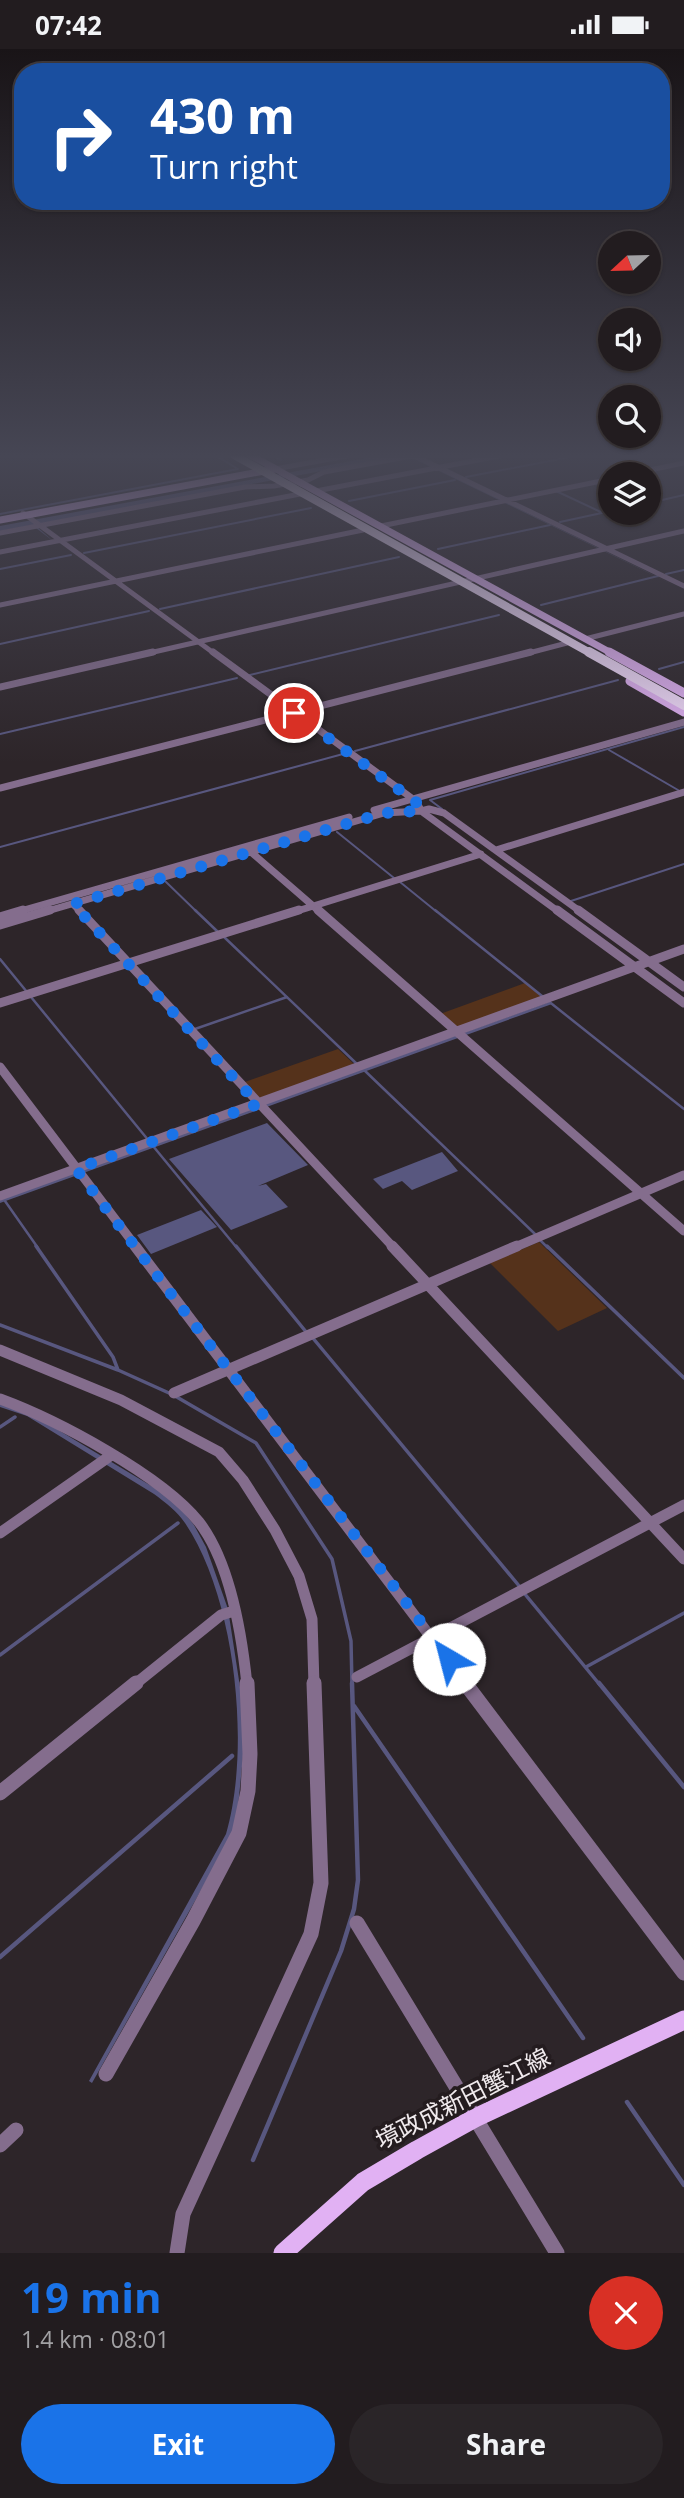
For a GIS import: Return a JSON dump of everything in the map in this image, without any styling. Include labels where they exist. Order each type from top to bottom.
[{"type":"highway","points":[[419,558],[684,705]]},
{"type":"highway","points":[[437,558],[684,694]]},
{"type":"main road","points":[[412,558],[567,643],[684,712]]},
{"type":"main road","points":[[440,558],[684,694]]},
{"type":"main road","name":"境政成新田蟹江線","points":[[283,2253],[363,2182],[475,2118],[684,2020]]},
{"type":"street","points":[[84,558],[412,799],[421,811],[684,1003]]},
{"type":"street","points":[[0,605],[227,558]]},
{"type":"street","points":[[0,687],[565,558]]},
{"type":"street","points":[[622,558],[684,586]]},
{"type":"street","points":[[585,639],[684,614]]},
{"type":"street","points":[[0,788],[567,643]]},
{"type":"street","points":[[0,917],[684,722]]},
{"type":"street","points":[[496,850],[684,792]]},
{"type":"street","points":[[0,925],[384,813],[429,809],[444,813],[684,987]]},
{"type":"street","points":[[251,852],[684,1231]]},
{"type":"street","points":[[0,1003],[481,854]]},
{"type":"street","points":[[73,904],[684,1559]]},
{"type":"street","points":[[0,1196],[78,1172],[360,1067],[458,1035],[684,949]]},
{"type":"street","points":[[0,1067],[433,1637],[684,1973]]},
{"type":"street","points":[[174,1393],[684,1175]]},
{"type":"street","points":[[0,1350],[121,1400],[219,1452],[243,1479],[275,1530],[299,1576],[312,1619],[321,1854],[317,1913],[311,1934],[183,2214],[177,2253]]},
{"type":"street","points":[[0,1399],[33,1411],[106,1459],[166,1491],[200,1525],[222,1571],[251,1726],[242,1823],[181,1942],[106,2074]]},
{"type":"street","points":[[0,1533],[106,1459]]},
{"type":"street","points":[[357,1677],[684,1505]]},
{"type":"street","points":[[0,1793],[228,1613]]},
{"type":"street","points":[[357,1923],[557,2253]]},
{"type":"street","points":[[0,2145],[16,2130]]},
{"type":"shaded area","points":[[525,983],[545,999],[459,1030],[440,1014]]},
{"type":"shaded area","points":[[338,1049],[356,1066],[262,1100],[245,1082]]},
{"type":"shaded area","points":[[539,1242],[607,1308],[558,1331],[490,1263]]},
{"type":"water","points":[[549,1002],[552,1004],[0,1203],[0,1199]]},
{"type":"water","points":[[267,1123],[308,1165],[258,1186],[266,1184],[288,1207],[231,1230],[169,1159]]},
{"type":"water","points":[[442,1152],[458,1171],[412,1190],[402,1181],[383,1189],[373,1179]]},
{"type":"water","points":[[201,1210],[217,1227],[151,1254],[137,1235]]},
{"type":"water","points":[[0,1402],[30,1413],[158,1490],[177,1504],[194,1525],[206,1547],[228,1609],[246,1726],[233,1832],[92,2083],[89,2081],[226,1834],[234,1799],[237,1760],[234,1675],[227,1632],[216,1591],[202,1554],[185,1523],[154,1494],[27,1416],[0,1407]]},
{"type":"waterway","points":[[0,569],[57,558]]},
{"type":"waterway","points":[[160,609],[395,558]]},
{"type":"waterway","points":[[666,574],[684,570]]},
{"type":"waterway","points":[[541,605],[658,576]]},
{"type":"waterway","points":[[0,644],[149,611]]},
{"type":"waterway","points":[[250,675],[499,615]]},
{"type":"waterway","points":[[659,669],[684,662]]},
{"type":"waterway","points":[[0,734],[237,678]]},
{"type":"waterway","points":[[355,751],[618,680]]},
{"type":"waterway","points":[[442,809],[430,800],[684,727]]},
{"type":"waterway","points":[[609,750],[678,790]]},
{"type":"waterway","points":[[0,847],[343,754]]},
{"type":"waterway","points":[[337,832],[394,878]]},
{"type":"waterway","points":[[571,901],[684,864]]},
{"type":"waterway","points":[[165,881],[197,912]]},
{"type":"waterway","points":[[400,882],[437,912]]},
{"type":"waterway","points":[[195,910],[218,932]]},
{"type":"waterway","points":[[435,910],[542,996]]},
{"type":"waterway","points":[[223,936],[287,997]]},
{"type":"waterway","points":[[0,959],[27,992]]},
{"type":"waterway","points":[[31,997],[149,1141]]},
{"type":"waterway","points":[[195,1029],[287,997]]},
{"type":"waterway","points":[[287,997],[358,1065]]},
{"type":"waterway","points":[[547,1000],[684,1109]]},
{"type":"waterway","points":[[363,1069],[535,1234]]},
{"type":"waterway","points":[[153,1146],[237,1248]]},
{"type":"waterway","points":[[5,1201],[38,1248]]},
{"type":"waterway","points":[[539,1239],[548,1248]]},
{"type":"waterway","points":[[36,1246],[113,1357],[118,1370]]},
{"type":"waterway","points":[[236,1246],[307,1333]]},
{"type":"waterway","points":[[547,1246],[684,1378]]},
{"type":"waterway","points":[[0,1325],[118,1370]]},
{"type":"waterway","points":[[312,1337],[520,1587]]},
{"type":"waterway","points":[[118,1370],[169,1393]]},
{"type":"waterway","points":[[175,1396],[256,1443],[332,1559],[351,1641],[352,1685]]},
{"type":"waterway","points":[[0,1427],[15,1417]]},
{"type":"waterway","points":[[0,1655],[178,1523]]},
{"type":"waterway","points":[[524,1593],[600,1685]]},
{"type":"waterway","points":[[586,1667],[684,1613]]},
{"type":"waterway","points":[[253,2160],[341,1951],[354,1909],[358,1880],[352,1683]]},
{"type":"waterway","points":[[599,1683],[684,1787]]},
{"type":"waterway","points":[[354,1706],[583,2038]]},
{"type":"waterway","points":[[0,1957],[232,1756]]},
{"type":"waterway","points":[[627,2102],[684,2185]]},
{"type":"route","points":[[294,713],[416,802],[421,811],[384,813],[73,904],[258,1104],[76,1169],[449,1659]]}]
